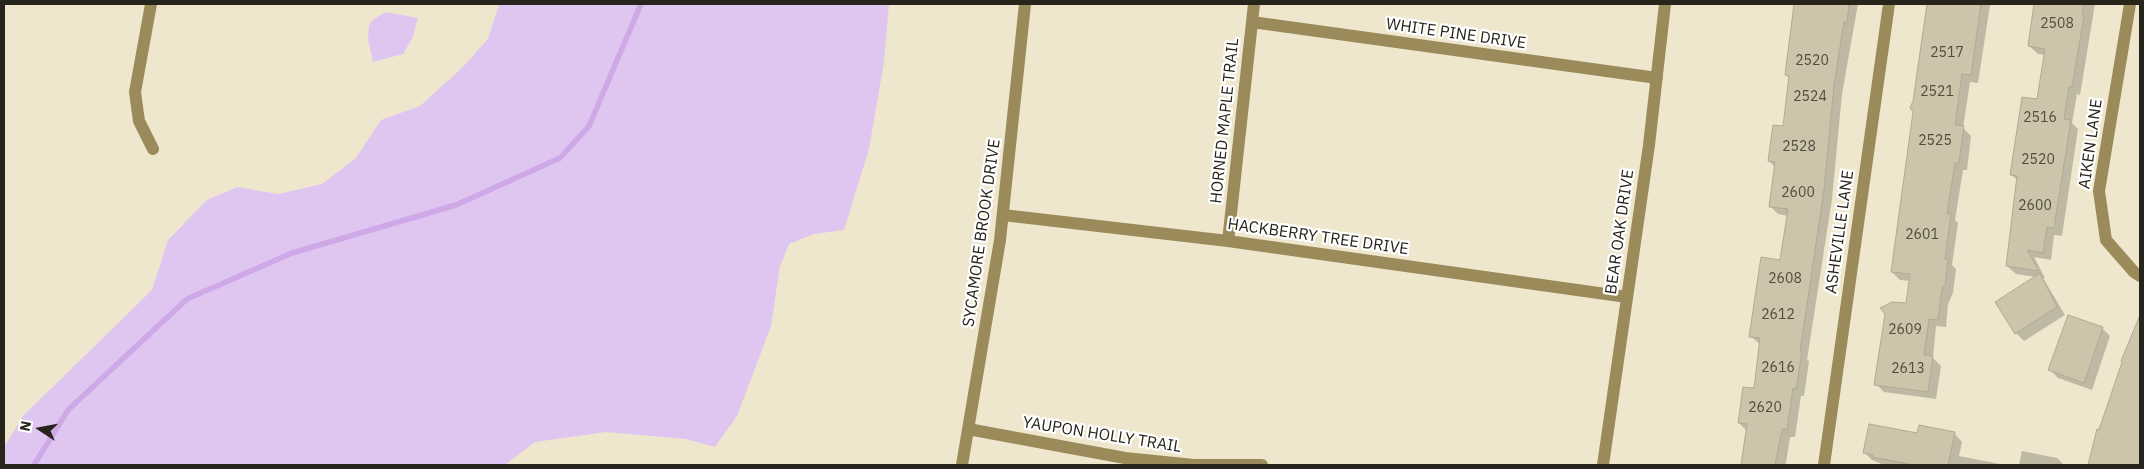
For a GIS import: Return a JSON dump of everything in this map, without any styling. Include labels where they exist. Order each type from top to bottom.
[{"type":"street","points":[[151,4],[135,92],[139,121],[153,149]]},
{"type":"street","name":"SYCAMORE BROOK DRIVE","points":[[962,465],[1003,215],[1025,4]]},
{"type":"street","name":"HORNED MAPLE TRAIL","points":[[1228,241],[1254,4]]},
{"type":"street","name":"BEAR OAK DRIVE","points":[[1603,465],[1657,78],[1665,4]]},
{"type":"street","name":"ASHEVILLE LANE","points":[[1824,465],[1889,4]]},
{"type":"street","name":"AIKEN LANE","points":[[2130,4],[2099,191],[2106,240],[2134,272],[2140,276]]},
{"type":"street","name":"WHITE PINE DRIVE","points":[[1252,22],[1657,78]]},
{"type":"street","name":"HACKBERRY TREE DRIVE","points":[[1003,215],[1228,241],[1627,297]]},
{"type":"street","name":"YAUPON HOLLY TRAIL","points":[[968,429],[1125,458],[1194,465],[1262,465]]},
{"type":"shaded area","points":[[499,4],[889,4],[884,62],[869,149],[844,230],[814,234],[789,244],[780,266],[771,326],[737,416],[715,447],[686,439],[606,432],[535,442],[505,465],[4,465],[4,447],[23,416],[152,290],[168,240],[207,200],[237,187],[278,194],[322,184],[356,158],[381,120],[420,106],[462,68],[488,39]]},
{"type":"shaded area","points":[[386,12],[418,18],[413,37],[403,54],[373,62],[368,39],[369,26],[372,20]]},
{"type":"building","points":[[1794,4],[1849,4],[1847,22],[1844,22],[1834,85],[1824,190],[1800,352],[1802,352],[1796,389],[1793,388],[1787,430],[1782,429],[1775,465],[1741,465],[1747,424],[1738,423],[1743,387],[1754,388],[1760,338],[1749,337],[1761,257],[1780,260],[1788,209],[1769,207],[1775,162],[1768,161],[1773,125],[1783,126],[1789,76],[1785,75]]},
{"type":"building","points":[[1927,4],[1981,4],[1971,75],[1962,74],[1955,125],[1964,126],[1959,163],[1955,163],[1947,214],[1951,214],[1945,259],[1948,259],[1945,286],[1943,286],[1938,320],[1929,319],[1924,355],[1933,356],[1928,392],[1874,385],[1885,314],[1880,308],[1892,302],[1906,303],[1910,274],[1891,272],[1913,112],[1910,108],[1913,101]]},
{"type":"building","points":[[2034,4],[2084,4],[2082,15],[2084,16],[2072,87],[2069,87],[2064,119],[2071,120],[2054,228],[2047,227],[2043,253],[2027,250],[2039,271],[2006,266],[2017,176],[2010,175],[2022,97],[2037,99],[2045,49],[2028,46]]},
{"type":"building","points":[[2040,273],[2057,307],[2015,334],[1995,302]]},
{"type":"building","points":[[2068,315],[2103,327],[2084,383],[2048,370]]},
{"type":"building","points":[[2140,315],[2140,465],[2088,465],[2097,429],[2099,430],[2121,361]]},
{"type":"building","points":[[1869,424],[1917,433],[1919,425],[1955,432],[1948,465],[1914,465],[1872,457],[1873,455],[1863,453]]},
{"type":"waterway","points":[[34,465],[68,410],[187,299],[292,253],[456,205],[560,158],[589,126],[641,4]]}]
